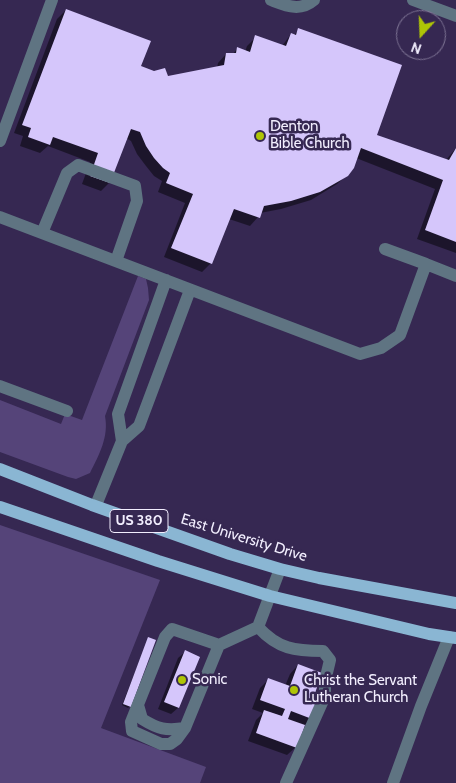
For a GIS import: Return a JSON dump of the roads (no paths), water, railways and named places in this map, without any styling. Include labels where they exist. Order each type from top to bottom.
[{"type":"main road","name":"East University Drive","points":[[0,469],[230,554],[280,569],[456,603]]},
{"type":"main road","name":"US 380","points":[[0,507],[158,561],[270,596],[452,638]]},
{"type":"street","points":[[0,141],[52,0]]},
{"type":"street","points":[[271,0],[290,8],[307,6],[314,0]]},
{"type":"street","points":[[412,0],[456,16]]},
{"type":"street","points":[[42,233],[67,173],[78,165],[135,186],[137,201],[116,261]]},
{"type":"street","points":[[0,217],[360,354],[381,348],[400,334],[426,264]]},
{"type":"street","points":[[385,249],[456,276]]},
{"type":"street","points":[[122,441],[118,414],[166,280]]},
{"type":"street","points":[[96,505],[122,441],[139,426],[190,290]]},
{"type":"street","points":[[0,386],[67,411]]},
{"type":"street","points":[[219,645],[185,728],[177,739],[170,744],[161,744],[132,731],[131,722],[165,637],[172,630],[219,645],[258,627],[280,569]]},
{"type":"street","points":[[258,627],[268,637],[286,648],[323,651],[330,660],[325,681],[326,696],[286,783]]},
{"type":"street","points":[[393,783],[421,706],[452,638]]},
{"type":"place","name":"Denton Bible Church","points":[[260,136]]},
{"type":"place","name":"Sonic","points":[[182,680]]},
{"type":"place","name":"Christ the Servant Lutheran Church","points":[[294,690]]}]
